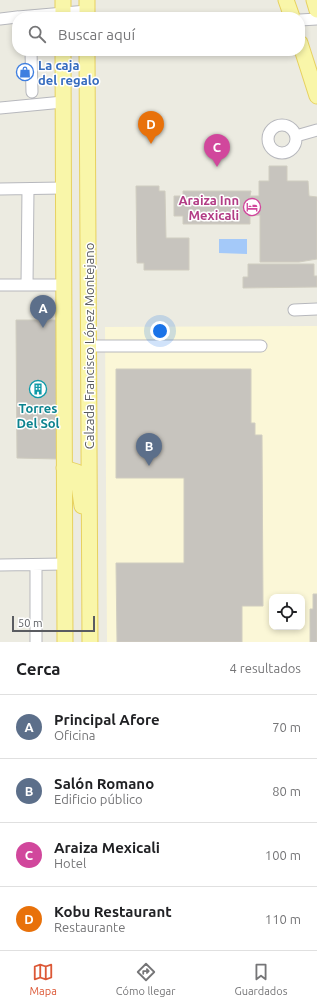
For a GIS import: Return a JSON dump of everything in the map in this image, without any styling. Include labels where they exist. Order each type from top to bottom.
[{"type":"main road","points":[[286,0],[290,12]]},
{"type":"main road","points":[[314,0],[317,10]]},
{"type":"main road","name":"Calzada Francisco López Montejano","points":[[63,56],[65,642]]},
{"type":"main road","name":"Calzada Francisco López Montejano","points":[[87,56],[90,642]]},
{"type":"main road","points":[[304,56],[317,96]]},
{"type":"main road","points":[[64,468],[77,472],[82,507],[90,519]]},
{"type":"street","points":[[52,12],[87,9]]},
{"type":"street","points":[[0,19],[12,18]]},
{"type":"street","points":[[305,20],[317,19]]},
{"type":"street","points":[[31,56],[32,92]]},
{"type":"street","points":[[0,108],[63,102]]},
{"type":"street","points":[[296,136],[317,130]]},
{"type":"street","points":[[0,189],[63,188]]},
{"type":"street","points":[[27,285],[28,189]]},
{"type":"street","points":[[0,285],[63,285]]},
{"type":"street","points":[[294,310],[317,309]]},
{"type":"street","points":[[89,346],[261,346]]},
{"type":"street","points":[[36,564],[36,642]]},
{"type":"street","points":[[0,565],[64,564]]},
{"type":"shaded area","points":[[317,326],[317,642],[107,642],[105,327]]},
{"type":"water","points":[[219,239],[247,239],[247,254],[219,253]]},
{"type":"building","points":[[269,166],[287,166],[287,181],[308,181],[309,196],[317,197],[317,259],[299,262],[260,262],[260,215],[250,216],[250,224],[183,224],[183,216],[174,216],[174,196],[183,196],[183,191],[251,191],[250,196],[259,196],[259,181],[269,181]]},
{"type":"building","points":[[136,186],[159,186],[159,191],[165,191],[166,238],[189,238],[189,270],[144,270],[144,263],[137,263]]},
{"type":"building","points":[[248,264],[314,264],[314,276],[317,276],[317,287],[243,288],[243,277],[248,277]]},
{"type":"building","name":"Torres Del Sol","points":[[16,320],[58,320],[58,459],[17,458]]},
{"type":"building","points":[[116,369],[251,369],[251,423],[255,423],[255,435],[262,435],[263,606],[242,606],[242,642],[117,642],[116,563],[184,563],[184,478],[116,478]]},
{"type":"building","points":[[313,594],[317,594],[317,642],[310,642],[310,609],[313,609]]},
{"type":"place","name":"La caja del regalo","points":[[25,72]]},
{"type":"place","name":"Kobu Restaurant","points":[[151,144]]},
{"type":"place","name":"Araiza Mexicali","points":[[217,167]]},
{"type":"place","name":"Araiza Inn Mexicali","points":[[252,207]]},
{"type":"place","name":"Principal Afore","points":[[43,328]]},
{"type":"place","name":"Torres Del Sol","points":[[38,389]]},
{"type":"place","name":"Salón Romano","points":[[149,466]]}]
